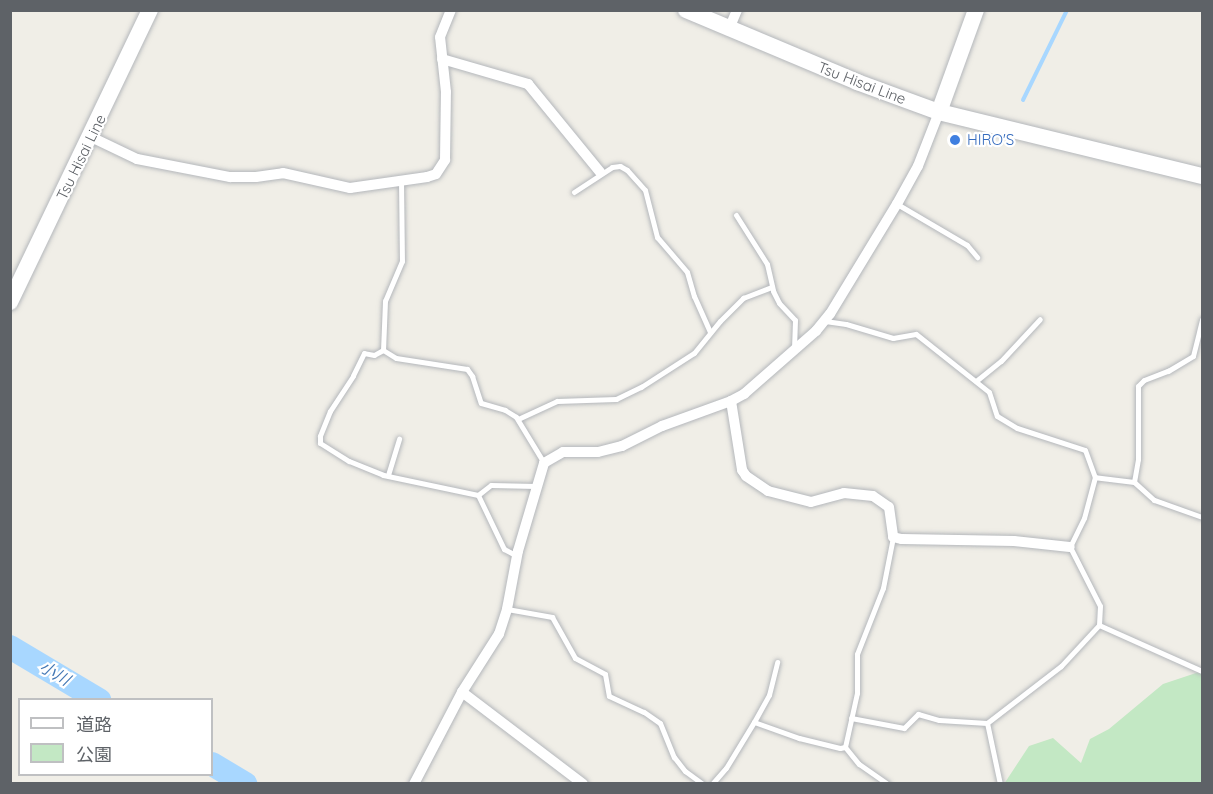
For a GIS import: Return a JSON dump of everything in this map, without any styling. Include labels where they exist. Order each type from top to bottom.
[{"type":"main road","name":"Tsu Hisai Line","points":[[10,302],[150,10]]},
{"type":"main road","name":"Tsu Hisai Line","points":[[686,10],[857,82],[939,112],[1203,176]]},
{"type":"main road","points":[[939,112],[976,10]]},
{"type":"street","points":[[91,137],[137,159],[230,177],[256,177],[283,173],[350,188],[436,174],[445,160],[446,92],[440,37],[451,10]]},
{"type":"street","points":[[729,29],[737,10]]},
{"type":"street","points":[[442,59],[528,84],[600,172]]},
{"type":"street","points":[[414,783],[462,692],[499,634],[507,609],[517,556],[544,464],[563,452],[598,452],[622,446],[662,426],[744,394],[825,321],[918,166],[939,112]]},
{"type":"street","points":[[731,400],[739,460],[746,476],[768,491],[811,502],[844,493],[873,496],[889,507],[893,537],[924,541],[1014,542],[1070,547]]},
{"type":"street","points":[[462,692],[583,783]]},
{"type":"lane","points":[[574,192],[600,172],[620,166],[645,190],[657,237],[684,266],[710,332]]},
{"type":"lane","points":[[383,350],[385,301],[402,261],[401,181]]},
{"type":"lane","points":[[897,204],[967,245],[977,257]]},
{"type":"lane","points":[[736,215],[767,264],[772,287],[779,303],[795,320],[794,349]]},
{"type":"lane","points":[[518,419],[557,401],[616,399],[670,370],[694,352],[742,298],[772,287]]},
{"type":"lane","points":[[976,381],[1001,361],[1040,319]]},
{"type":"lane","points":[[1134,482],[1138,459],[1138,387],[1144,380],[1168,371],[1193,356],[1197,351],[1203,319]]},
{"type":"lane","points":[[825,321],[846,324],[893,338],[916,334],[989,392],[997,416],[1026,431],[1085,450],[1095,477],[1084,518],[1070,547],[1100,606],[1099,625],[1061,666],[987,723],[939,720],[918,714],[904,728],[852,718]]},
{"type":"lane","points":[[383,350],[396,358],[467,369],[472,376],[481,403],[505,410],[518,419],[544,464]]},
{"type":"lane","points":[[383,350],[374,355],[364,353],[353,376],[330,411],[319,439],[321,444],[350,461],[388,475],[478,495]]},
{"type":"lane","points":[[388,475],[399,439]]},
{"type":"lane","points":[[1095,477],[1134,482],[1154,500],[1203,518]]},
{"type":"lane","points":[[478,495],[491,485],[536,486]]},
{"type":"lane","points":[[478,495],[504,549],[517,556]]},
{"type":"lane","points":[[845,747],[857,693],[857,654],[883,588],[893,537]]},
{"type":"lane","points":[[507,609],[552,617],[575,658],[605,674],[609,696],[644,712],[660,723],[674,758],[685,771],[703,783]]},
{"type":"lane","points":[[1099,625],[1203,671]]},
{"type":"lane","points":[[712,783],[726,768],[754,722],[769,694],[777,662]]},
{"type":"lane","points":[[754,722],[799,738],[840,748],[845,747]]},
{"type":"lane","points":[[987,723],[1000,783]]},
{"type":"lane","points":[[845,747],[859,764],[888,783]]},
{"type":"green space","points":[[1202,671],[1202,783],[1004,784],[1029,746],[1053,738],[1081,763],[1090,739],[1109,729],[1163,684]]},
{"type":"waterway","points":[[1023,100],[1067,10]]},
{"type":"waterway","name":"小川","points":[[10,647],[96,698]]},
{"type":"waterway","name":"小川","points":[[213,765],[245,784]]},
{"type":"place","name":"HIRO'S","points":[[955,140]]}]
